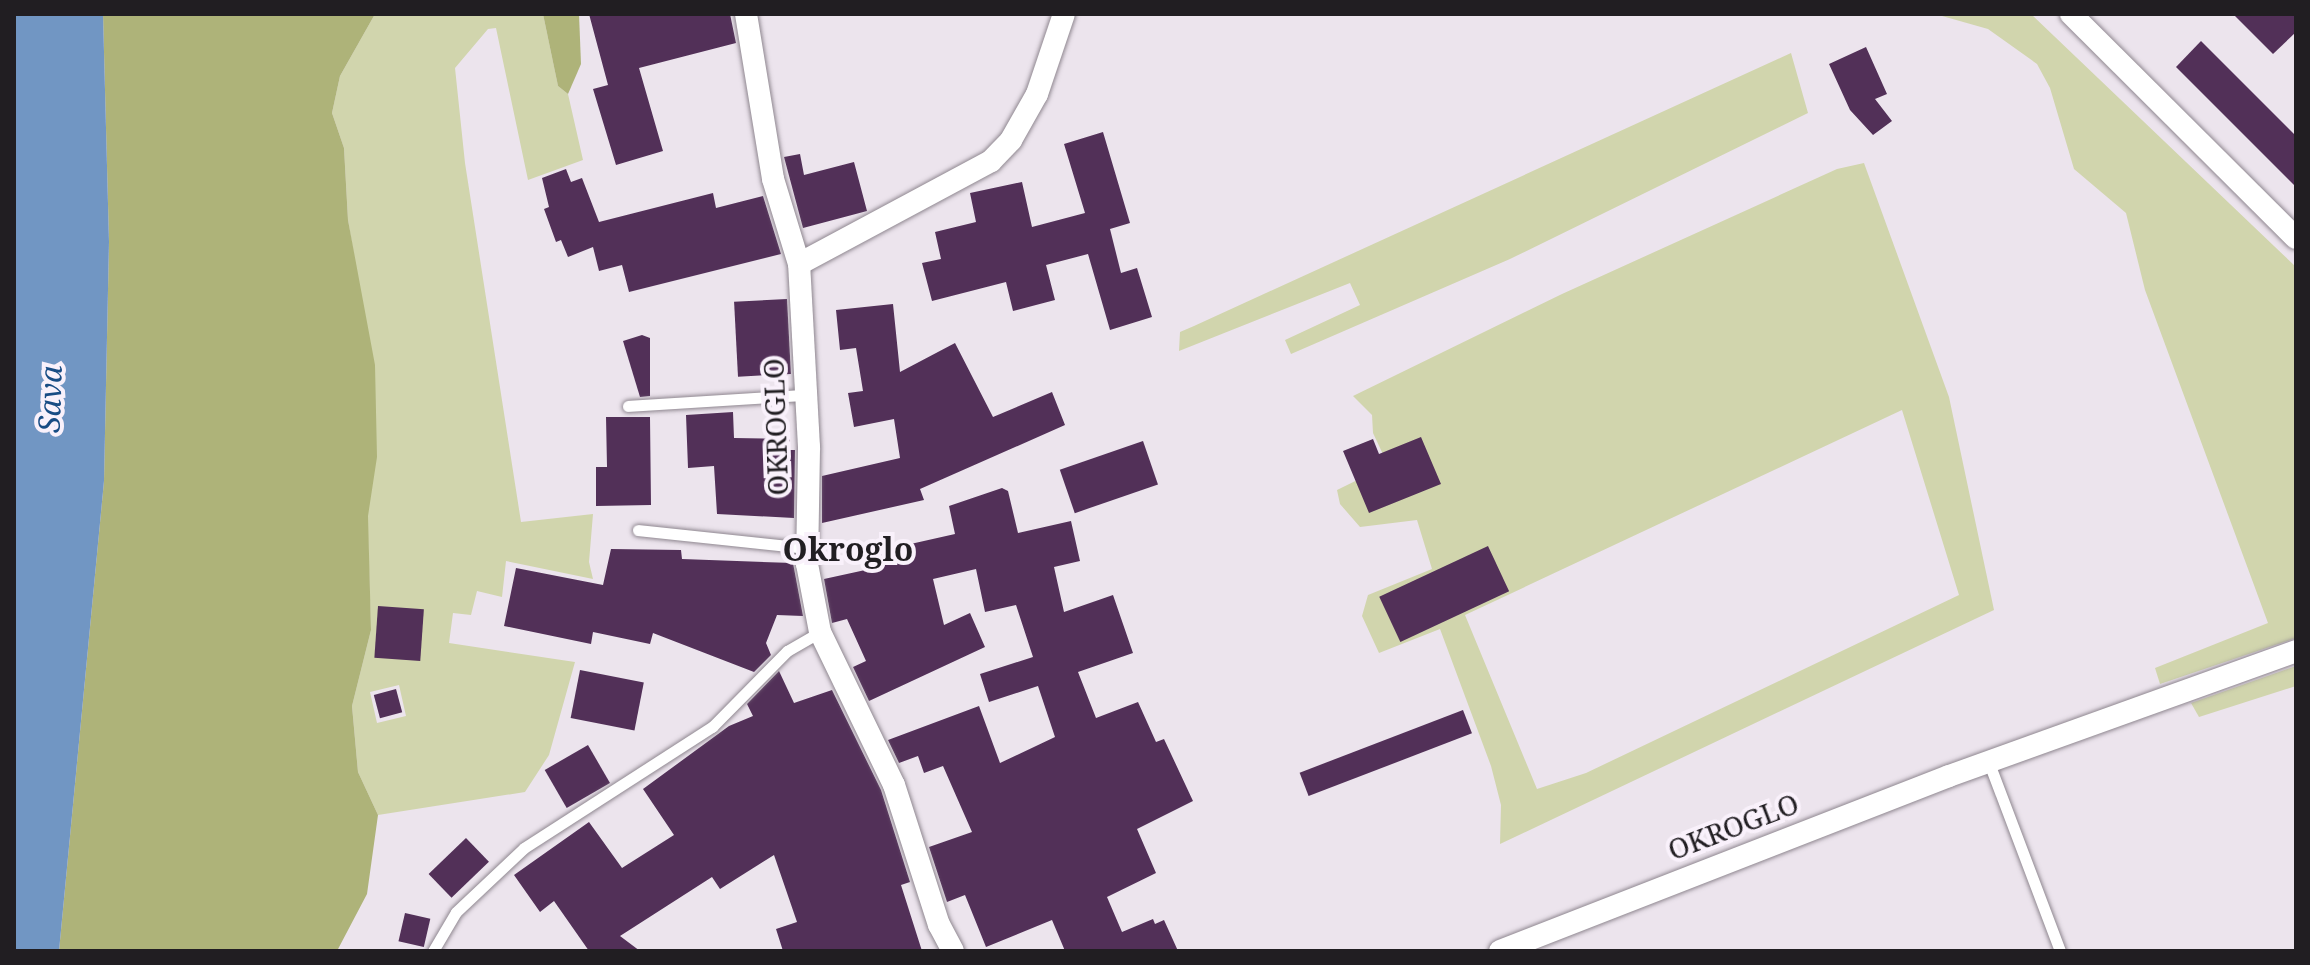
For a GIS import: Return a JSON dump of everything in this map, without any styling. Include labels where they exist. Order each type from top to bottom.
[{"type":"street","name":"OKROGLO","points":[[746,14],[773,179],[799,264],[805,395],[806,548],[820,632],[894,785],[939,925],[953,951]]},
{"type":"street","points":[[799,264],[959,182],[1011,140],[1037,94],[1064,14]]},
{"type":"street","points":[[2071,14],[2296,238]]},
{"type":"street","name":"OKROGLO","points":[[1500,951],[1600,908],[2296,651]]},
{"type":"lane","points":[[628,406],[805,395]]},
{"type":"lane","points":[[638,530],[806,548]]},
{"type":"lane","points":[[433,951],[456,912],[524,848],[712,727],[787,651],[820,632]]},
{"type":"lane","points":[[1989,763],[2060,951]]},
{"type":"green space","points":[[103,14],[375,14],[340,76],[332,113],[344,148],[348,220],[375,365],[377,457],[368,516],[371,630],[352,706],[358,772],[378,815],[367,894],[337,951],[59,951],[104,481],[109,242]]},
{"type":"green space","points":[[375,14],[543,14],[558,86],[568,94],[583,160],[528,180],[496,28],[488,29],[455,68],[465,163],[521,522],[593,514],[589,562],[593,579],[506,561],[502,597],[477,591],[471,615],[453,613],[449,643],[575,662],[549,755],[525,792],[378,815],[358,772],[352,706],[371,630],[360,292],[348,220],[344,148],[332,113],[340,76]],"holes":[[[399,685],[406,716],[377,723],[370,692]]]},
{"type":"green space","points":[[543,14],[579,14],[581,64],[568,94],[558,86]]},
{"type":"green space","points":[[1935,14],[2031,14],[2296,267],[2296,638],[2160,684],[2155,668],[2268,623],[2145,290],[2126,213],[2074,169],[2050,88],[2037,64],[1988,29]]},
{"type":"green space","points":[[1791,53],[1808,113],[1510,259],[1291,354],[1285,340],[1360,305],[1350,283],[1179,351],[1180,332]]},
{"type":"green space","points":[[1864,163],[1949,397],[1994,610],[1500,844],[1501,805],[1491,766],[1440,629],[1379,653],[1362,616],[1368,595],[1432,569],[1417,520],[1360,527],[1340,504],[1337,490],[1388,465],[1373,433],[1372,415],[1353,396],[1562,294],[1837,169]],"holes":[[[1902,410],[1959,595],[1586,773],[1537,789],[1465,615]]]},
{"type":"green space","points":[[2296,666],[2296,686],[2199,717],[2191,703]]},
{"type":"water","name":"Sava","points":[[14,14],[103,14],[109,242],[104,481],[59,951],[14,951]]},
{"type":"building","points":[[589,14],[730,14],[736,43],[639,68],[663,151],[616,165],[593,89],[608,85]]},
{"type":"building","points":[[2233,14],[2296,14],[2296,32],[2273,54]]},
{"type":"building","points":[[2201,41],[2296,136],[2296,187],[2176,67]]},
{"type":"building","points":[[1866,47],[1887,94],[1875,99],[1892,121],[1873,135],[1850,110],[1829,64]]},
{"type":"building","points":[[1103,132],[1130,223],[1110,229],[1121,273],[1137,268],[1152,317],[1110,330],[1088,254],[1046,265],[1055,300],[1013,311],[1006,282],[932,301],[922,263],[941,259],[935,232],[976,222],[970,193],[1022,182],[1032,227],[1085,213],[1064,144]]},
{"type":"building","points":[[800,154],[804,175],[854,162],[867,211],[803,228],[784,157]]},
{"type":"building","points":[[566,169],[571,182],[582,178],[599,222],[713,193],[716,208],[763,196],[781,254],[629,292],[622,265],[599,271],[593,247],[568,257],[561,240],[556,242],[544,209],[549,207],[542,178]]},
{"type":"building","points":[[787,299],[791,374],[738,377],[734,302]]},
{"type":"building","points":[[893,304],[900,372],[955,343],[993,417],[1052,392],[1065,425],[920,489],[924,500],[822,523],[822,476],[900,458],[894,419],[854,427],[848,393],[863,391],[856,348],[840,350],[836,310]]},
{"type":"building","points":[[642,335],[650,338],[650,396],[640,397],[623,341]]},
{"type":"building","points":[[733,412],[734,438],[790,439],[790,450],[795,450],[794,518],[717,514],[714,466],[688,468],[686,415]]},
{"type":"building","points":[[606,417],[650,417],[651,505],[596,506],[596,467],[607,467]]},
{"type":"building","points":[[1421,437],[1441,484],[1369,513],[1343,451],[1373,439],[1379,454]]},
{"type":"building","points":[[1143,441],[1158,484],[1075,513],[1060,470]]},
{"type":"building","points":[[1002,488],[1008,491],[1018,533],[1071,521],[1080,561],[1054,567],[1064,612],[1113,595],[1133,653],[1078,672],[1096,718],[1138,702],[1156,742],[1164,739],[1193,801],[1137,829],[1156,873],[1107,897],[1122,932],[1153,919],[1155,924],[1164,920],[1178,951],[1065,951],[1052,920],[986,947],[965,895],[947,902],[929,847],[972,832],[943,766],[924,773],[918,756],[899,763],[888,740],[979,706],[1000,763],[1055,737],[1038,686],[989,702],[980,674],[1033,657],[1016,605],[985,612],[976,569],[933,579],[944,625],[970,613],[985,647],[869,701],[853,667],[866,661],[847,619],[832,623],[824,579],[879,567],[875,552],[955,534],[949,506]]},
{"type":"building","points":[[1488,546],[1509,591],[1400,642],[1379,597]]},
{"type":"building","points":[[611,549],[681,550],[682,559],[793,563],[803,616],[777,615],[766,643],[771,655],[754,672],[653,633],[650,644],[593,632],[591,644],[504,626],[516,568],[603,585]]},
{"type":"building","points":[[378,606],[424,609],[420,661],[374,658]]},
{"type":"building","points":[[580,670],[644,682],[634,731],[571,718]]},
{"type":"building","points":[[779,671],[794,703],[832,690],[881,790],[910,882],[901,885],[922,951],[783,951],[776,929],[797,922],[774,855],[720,889],[712,877],[620,936],[640,951],[589,951],[554,901],[540,912],[514,875],[589,822],[622,868],[674,835],[643,789],[729,726],[753,716],[747,704]]},
{"type":"building","points":[[396,689],[402,712],[380,718],[374,695]]},
{"type":"building","points":[[1463,710],[1472,733],[1309,796],[1300,773]]},
{"type":"building","points":[[588,745],[610,783],[567,808],[545,770]]},
{"type":"building","points":[[466,838],[489,862],[452,898],[429,874]]},
{"type":"building","points":[[405,913],[430,919],[424,947],[398,941]]},
{"type":"district","name":"Okroglo","points":[[848,549]]}]
